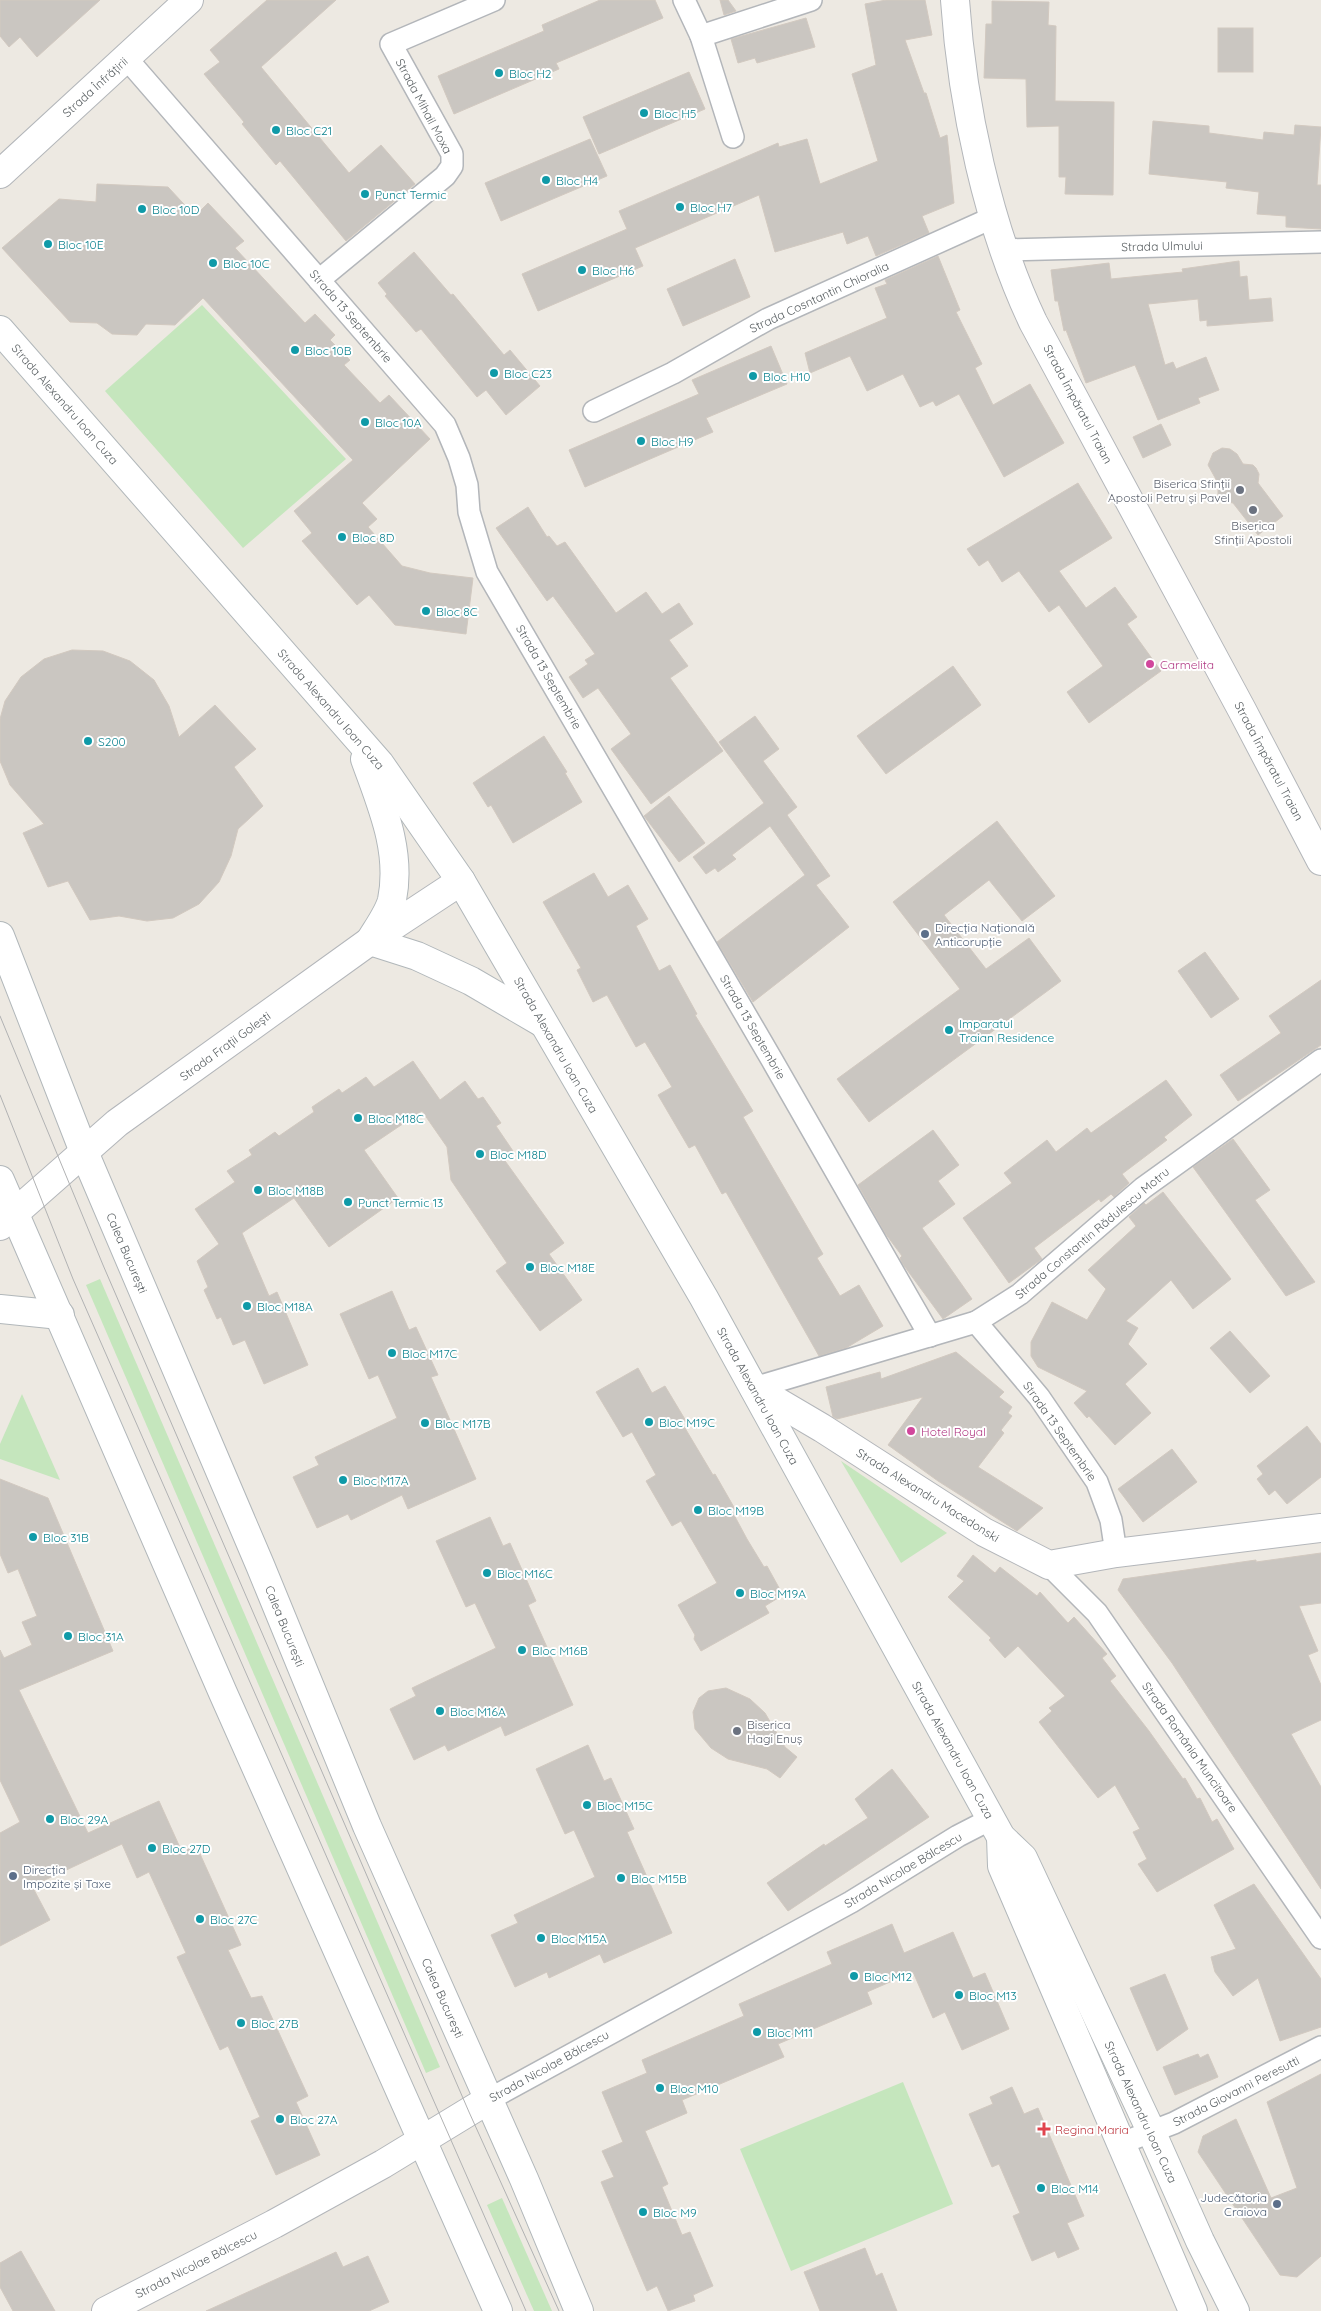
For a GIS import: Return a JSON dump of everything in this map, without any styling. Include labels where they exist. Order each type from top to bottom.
[{"type":"main road","name":"Strada Înfrățirii","points":[[0,174],[189,0]]},
{"type":"main road","name":"Strada Împăratul Traian","points":[[955,0],[958,46],[972,129],[994,216],[1014,282],[1033,322],[1321,861]]},
{"type":"main road","name":"Strada Alexandru Ioan Cuza","points":[[0,330],[358,740],[406,799],[461,881],[754,1388],[996,1828],[1022,1858],[1151,2131],[1200,2241],[1235,2311]]},
{"type":"main road","points":[[358,740],[385,815],[395,854],[392,901],[370,941],[417,956],[470,981],[542,1023]]},
{"type":"main road","name":"Strada Frații Golești","points":[[7,1220],[116,1123],[370,941],[461,881]]},
{"type":"main road","name":"Calea București","points":[[0,936],[84,1152],[264,1574],[367,1826],[524,2179],[579,2311]]},
{"type":"main road","points":[[0,1180],[7,1220],[60,1315],[227,1702],[498,2311]]},
{"type":"main road","points":[[0,1309],[60,1315]]},
{"type":"main road","name":"Strada Alexandru Macedonski","points":[[754,1388],[822,1428],[984,1532],[1049,1565]]},
{"type":"main road","points":[[1049,1565],[1116,1553],[1321,1528]]},
{"type":"main road","name":"Strada Alexandru Ioan Cuza","points":[[996,1828],[1002,1866],[1193,2311]]},
{"type":"main road","name":"Strada Nicolae Bălcescu","points":[[106,2311],[274,2224],[423,2141],[488,2100]]},
{"type":"street","name":"Strada Mihail Moxa","points":[[319,280],[445,176],[452,166],[452,154],[390,44],[494,0]]},
{"type":"street","points":[[684,0],[701,36],[734,137]]},
{"type":"street","points":[[701,36],[811,0]]},
{"type":"street","name":"Strada 13 Septembrie","points":[[127,59],[445,425],[459,458],[467,485],[469,512],[487,572],[772,1060],[930,1336]]},
{"type":"street","name":"Strada Cosntantin Chioralia","points":[[594,411],[673,373],[768,319],[994,216]]},
{"type":"street","name":"Strada Ulmului","points":[[1004,250],[1321,242]]},
{"type":"street","name":"Strada Constantin Rădulescu Motru","points":[[754,1388],[976,1322],[1020,1294],[1143,1188],[1321,1060]]},
{"type":"street","name":"Strada 13 Septembrie","points":[[976,1322],[1039,1397],[1097,1482],[1112,1520],[1116,1553]]},
{"type":"street","name":"Strada România Muncitoare","points":[[1049,1565],[1097,1613],[1321,1938]]},
{"type":"street","name":"Strada Nicolae Bălcescu","points":[[488,2100],[851,1902],[958,1836],[996,1828]]},
{"type":"street","name":"Strada Giovanni Peresutti","points":[[1122,2143],[1174,2123],[1321,2048]]},
{"type":"green space","points":[[202,305],[346,459],[243,548],[105,391]]},
{"type":"green space","points":[[100,1279],[440,2067],[426,2073],[86,1285]]},
{"type":"green space","points":[[22,1394],[60,1480],[0,1459],[0,1444]]},
{"type":"green space","points":[[841,1461],[947,1533],[901,1563]]},
{"type":"green space","points":[[903,2082],[953,2204],[791,2271],[740,2149]]},
{"type":"green space","points":[[502,2198],[552,2311],[534,2311],[487,2205]]},
{"type":"building","points":[[0,0],[100,0],[37,57],[20,37],[9,47],[0,36]]},
{"type":"building","points":[[267,0],[336,0],[261,67],[349,173],[381,145],[415,184],[346,241],[280,161],[276,165],[242,124],[244,122],[204,74],[220,62],[210,50]]},
{"type":"building","points":[[600,0],[655,0],[663,18],[556,63],[559,69],[454,114],[438,76],[544,31],[542,25]]},
{"type":"building","points":[[720,0],[728,0],[736,11],[724,15]]},
{"type":"building","points":[[886,0],[925,0],[932,35],[905,40],[924,93],[926,93],[940,138],[947,135],[954,203],[922,216],[929,233],[876,256],[868,236],[847,244],[843,232],[775,252],[759,195],[635,248],[643,266],[538,311],[522,274],[627,229],[619,211],[778,143],[779,147],[807,139],[820,184],[878,161],[852,74],[876,65],[865,4]]},
{"type":"building","points":[[992,1],[1049,2],[1048,25],[1056,26],[1055,101],[1114,102],[1113,195],[1065,194],[1066,177],[1059,177],[1059,126],[1027,127],[1026,79],[984,78],[986,24],[992,24]]},
{"type":"building","points":[[806,18],[815,47],[757,63],[755,58],[738,63],[731,39]]},
{"type":"building","points":[[1218,28],[1253,28],[1253,72],[1218,72]]},
{"type":"building","name":"Bloc H5","points":[[689,72],[705,109],[599,154],[583,117]]},
{"type":"building","points":[[1153,121],[1209,126],[1209,133],[1263,140],[1264,132],[1294,135],[1295,125],[1321,127],[1317,185],[1321,185],[1321,229],[1286,227],[1286,216],[1257,214],[1259,192],[1226,188],[1227,182],[1149,174]]},
{"type":"building","name":"Bloc H4","points":[[590,139],[607,176],[501,221],[485,183]]},
{"type":"building","points":[[97,184],[168,187],[195,216],[208,203],[244,241],[235,248],[305,323],[315,314],[335,335],[330,340],[350,360],[344,365],[380,403],[389,395],[430,439],[362,503],[377,519],[368,527],[402,566],[430,573],[473,578],[466,634],[395,625],[369,595],[357,605],[302,541],[312,533],[294,511],[353,460],[203,298],[175,325],[146,324],[137,335],[112,334],[97,323],[70,322],[2,248],[59,199],[96,202]]},
{"type":"building","points":[[414,252],[451,295],[453,294],[504,355],[510,350],[540,386],[506,415],[486,390],[477,397],[421,329],[416,332],[385,296],[387,294],[378,283]]},
{"type":"building","points":[[938,256],[960,310],[956,312],[982,364],[975,368],[993,405],[1030,384],[1064,443],[1004,477],[959,394],[936,406],[933,401],[920,407],[903,374],[867,391],[850,356],[810,373],[805,353],[887,318],[875,288],[887,284],[885,280]]},
{"type":"building","points":[[735,259],[750,297],[683,326],[667,289]]},
{"type":"building","points":[[1239,261],[1240,277],[1247,276],[1249,300],[1271,298],[1273,321],[1207,326],[1207,320],[1200,321],[1198,299],[1148,304],[1165,365],[1173,362],[1176,369],[1206,357],[1219,390],[1198,398],[1200,403],[1158,420],[1135,365],[1086,383],[1066,330],[1064,331],[1058,301],[1055,301],[1051,270],[1109,263],[1111,279],[1183,272],[1182,269]]},
{"type":"building","name":"Bloc H9","points":[[771,346],[787,384],[706,418],[713,432],[585,487],[569,450],[699,394],[692,380]]},
{"type":"building","points":[[1161,424],[1171,445],[1143,458],[1133,437]]},
{"type":"building","name":"Biserica Sfinții Apostoli Petru și Pavel","points":[[1222,448],[1230,449],[1237,454],[1243,464],[1253,465],[1256,468],[1259,474],[1258,483],[1283,516],[1258,535],[1233,503],[1224,501],[1218,496],[1218,483],[1208,465],[1213,453]]},
{"type":"building","points":[[1078,483],[1112,538],[1059,571],[1086,608],[1115,587],[1137,617],[1127,624],[1161,671],[1089,723],[1067,692],[1103,666],[1059,605],[1049,612],[1019,571],[1002,582],[988,560],[979,566],[967,549]]},
{"type":"building","points":[[528,507],[547,537],[549,536],[557,546],[565,542],[616,613],[646,592],[662,614],[679,603],[693,624],[669,640],[688,666],[670,678],[723,751],[651,804],[611,749],[631,734],[598,688],[583,698],[569,677],[588,664],[585,660],[595,654],[553,596],[547,601],[496,528]]},
{"type":"building","points":[[72,650],[103,651],[130,661],[154,680],[169,706],[179,737],[215,705],[256,749],[234,767],[263,806],[238,829],[231,856],[219,882],[199,904],[173,918],[147,921],[119,916],[90,920],[68,881],[48,887],[23,833],[44,824],[10,785],[0,761],[0,719],[5,701],[21,677],[44,659]]},
{"type":"building","points":[[953,666],[981,705],[886,774],[857,736]]},
{"type":"building","points":[[755,716],[779,749],[763,761],[797,807],[787,815],[830,876],[816,885],[849,927],[753,1002],[717,942],[805,875],[770,826],[732,855],[736,859],[718,872],[715,868],[706,874],[693,857],[764,803],[719,742]]},
{"type":"building","points":[[544,736],[567,772],[565,773],[582,802],[513,843],[491,805],[488,807],[473,783]]},
{"type":"building","points":[[669,796],[705,843],[679,862],[644,816]]},
{"type":"building","points":[[997,821],[1055,896],[1022,921],[989,880],[944,915],[986,969],[1029,938],[1061,981],[869,1122],[837,1079],[960,989],[893,902]]},
{"type":"building","points":[[594,873],[608,897],[628,885],[648,919],[636,926],[659,971],[670,965],[697,1014],[695,1015],[753,1111],[743,1117],[823,1254],[817,1258],[840,1296],[859,1285],[883,1326],[846,1348],[819,1356],[726,1192],[722,1194],[695,1145],[689,1148],[658,1095],[672,1087],[645,1042],[636,1047],[607,995],[593,1002],[577,970],[581,968],[543,902]]},
{"type":"building","points":[[1205,952],[1239,999],[1211,1018],[1178,971]]},
{"type":"building","points":[[1321,980],[1321,1045],[1238,1101],[1220,1075],[1281,1033],[1269,1016]]},
{"type":"building","points":[[413,1061],[440,1100],[465,1081],[478,1099],[483,1097],[501,1123],[496,1126],[513,1151],[503,1158],[564,1243],[549,1254],[582,1300],[540,1331],[496,1271],[507,1263],[451,1180],[447,1147],[422,1111],[364,1150],[398,1198],[329,1247],[294,1198],[242,1233],[269,1296],[277,1292],[308,1365],[264,1384],[245,1340],[233,1345],[221,1317],[217,1319],[204,1290],[208,1287],[197,1261],[219,1244],[195,1209],[235,1182],[227,1171],[252,1155],[249,1150],[275,1132],[279,1136],[314,1112],[312,1107],[339,1089],[342,1093],[366,1077],[374,1087]]},
{"type":"building","points":[[1166,1080],[1192,1115],[1164,1137],[1167,1140],[1122,1174],[1129,1183],[1114,1197],[1111,1194],[1101,1202],[1099,1199],[1034,1248],[1042,1259],[1009,1283],[963,1218],[1012,1183],[1004,1173],[1047,1140],[1056,1152],[1087,1128],[1091,1133]]},
{"type":"building","points":[[933,1130],[959,1165],[938,1181],[955,1204],[922,1228],[972,1299],[943,1319],[902,1263],[900,1258],[902,1256],[885,1233],[858,1185]]},
{"type":"building","points":[[1233,1139],[1270,1190],[1255,1200],[1315,1282],[1286,1296],[1193,1167]]},
{"type":"building","points":[[1163,1192],[1231,1279],[1193,1309],[1171,1280],[1126,1321],[1138,1328],[1128,1344],[1147,1364],[1125,1384],[1151,1413],[1115,1445],[1089,1416],[1087,1418],[1074,1403],[1087,1391],[1038,1367],[1031,1356],[1031,1342],[1052,1302],[1087,1320],[1106,1289],[1088,1270],[1136,1226],[1129,1217],[1144,1203],[1146,1205]]},
{"type":"building","points":[[392,1291],[409,1330],[416,1327],[438,1375],[431,1377],[476,1479],[408,1509],[402,1495],[351,1520],[348,1514],[317,1528],[293,1477],[319,1465],[315,1457],[397,1418],[378,1375],[369,1379],[340,1314]]},
{"type":"building","points":[[1230,1331],[1270,1376],[1250,1393],[1210,1348]]},
{"type":"building","points":[[956,1352],[1004,1392],[999,1397],[1012,1407],[1008,1413],[1012,1416],[1001,1430],[1004,1433],[978,1467],[1043,1508],[1017,1531],[938,1481],[888,1445],[923,1397],[837,1419],[833,1417],[826,1387],[880,1372],[881,1379]]},
{"type":"building","points":[[638,1368],[652,1393],[665,1386],[686,1421],[682,1423],[735,1509],[732,1511],[747,1539],[764,1567],[767,1566],[783,1595],[765,1606],[769,1613],[701,1651],[694,1639],[695,1635],[678,1605],[717,1583],[681,1521],[672,1526],[646,1481],[656,1475],[632,1432],[623,1437],[596,1392]]},
{"type":"building","points":[[1307,1426],[1321,1444],[1321,1477],[1287,1504],[1275,1490],[1269,1495],[1257,1479],[1263,1474],[1257,1466]]},
{"type":"building","points":[[1172,1449],[1197,1482],[1143,1522],[1118,1489]]},
{"type":"building","points":[[0,1479],[48,1498],[113,1651],[19,1690],[88,1833],[159,1801],[182,1852],[196,1845],[241,1945],[228,1950],[251,1998],[262,1996],[308,2096],[296,2102],[320,2155],[276,2175],[251,2121],[260,2117],[228,2046],[220,2050],[177,1957],[186,1953],[149,1872],[137,1878],[122,1844],[32,1886],[50,1920],[0,1946],[0,1833],[20,1822],[0,1780],[0,1650],[4,1658],[32,1645],[22,1622],[37,1616],[18,1569],[8,1573],[0,1554]]},
{"type":"building","points":[[490,1517],[503,1546],[510,1543],[536,1601],[528,1605],[573,1705],[505,1736],[501,1726],[448,1751],[445,1745],[414,1760],[390,1709],[416,1696],[412,1688],[496,1648],[475,1603],[466,1607],[436,1541]]},
{"type":"building","points":[[1321,1553],[1321,1603],[1299,1606],[1318,1651],[1308,1655],[1321,1685],[1321,1720],[1291,1734],[1321,1787],[1321,1889],[1172,1663],[1118,1590],[1123,1579],[1256,1560],[1256,1562]]},
{"type":"building","points":[[973,1555],[995,1573],[1000,1567],[1037,1596],[1040,1592],[1068,1623],[1074,1617],[1107,1654],[1102,1658],[1116,1676],[1110,1681],[1183,1779],[1185,1778],[1197,1799],[1200,1798],[1212,1822],[1217,1819],[1234,1849],[1157,1892],[1138,1864],[1147,1859],[1133,1832],[1140,1829],[1115,1785],[1098,1798],[1039,1722],[1052,1711],[1049,1708],[1065,1696],[1018,1646],[1005,1658],[989,1640],[991,1638],[948,1597],[964,1581],[957,1576]]},
{"type":"building","name":"Biserica Hagi Enuș","points":[[726,1688],[750,1699],[765,1713],[785,1747],[797,1757],[780,1778],[767,1769],[728,1759],[711,1748],[695,1729],[693,1712],[699,1698],[708,1691]]},
{"type":"building","points":[[588,1745],[604,1781],[611,1778],[634,1829],[627,1832],[672,1933],[604,1963],[600,1954],[549,1978],[547,1972],[515,1987],[491,1935],[518,1923],[514,1915],[595,1877],[574,1830],[565,1834],[536,1769]]},
{"type":"building","points":[[892,1769],[929,1817],[788,1911],[767,1883],[824,1844],[825,1846],[868,1818],[855,1799]]},
{"type":"building","points":[[1254,1884],[1321,1979],[1321,2027],[1280,2041],[1258,1978],[1233,1996],[1215,1972],[1211,1957],[1236,1949],[1214,1905]]},
{"type":"building","points":[[892,1924],[904,1953],[953,1932],[973,1978],[985,1973],[1009,2029],[962,2050],[945,2012],[933,2018],[913,1972],[867,1992],[872,2004],[778,2044],[784,2057],[682,2100],[687,2113],[645,2131],[668,2184],[662,2187],[682,2235],[690,2232],[713,2286],[693,2295],[695,2301],[668,2311],[657,2286],[647,2291],[601,2182],[614,2177],[602,2151],[623,2142],[602,2092],[647,2073],[642,2060],[744,2016],[739,2004],[832,1964],[827,1952]]},
{"type":"building","points":[[1165,1974],[1188,2029],[1157,2051],[1130,1988]]},
{"type":"building","points":[[1198,2054],[1200,2058],[1208,2054],[1218,2077],[1175,2095],[1163,2067]]},
{"type":"building","name":"Judecătoria Craiova","points":[[1321,2074],[1321,2256],[1297,2277],[1280,2275],[1198,2152],[1203,2136],[1236,2119],[1271,2198],[1297,2188],[1267,2102]]},
{"type":"building","name":"Bloc M14","points":[[1012,2087],[1024,2114],[1038,2108],[1084,2216],[1067,2223],[1079,2249],[1058,2258],[1055,2251],[1032,2261],[1013,2216],[1020,2213],[999,2164],[992,2167],[969,2114],[993,2104],[990,2097]]},
{"type":"building","points":[[865,2248],[876,2276],[882,2273],[897,2311],[820,2311],[804,2272]]},
{"type":"building","points":[[21,2251],[55,2311],[13,2311],[0,2287],[0,2263]]},
{"type":"building","points":[[336,2252],[343,2267],[368,2256],[389,2302],[369,2311],[206,2311]]},
{"type":"tram line","points":[[0,1016],[103,1265],[469,2112],[559,2311]]},
{"type":"tram line","points":[[0,1095],[73,1279],[526,2311]]},
{"type":"place","name":"Bloc H2","points":[[499,73]]},
{"type":"place","name":"Bloc H5","points":[[644,113]]},
{"type":"place","name":"Bloc C21","points":[[276,130]]},
{"type":"place","name":"Bloc H4","points":[[546,180]]},
{"type":"place","name":"Punct Termic","points":[[365,194]]},
{"type":"place","name":"Bloc H7","points":[[680,207]]},
{"type":"place","name":"Bloc 10D","points":[[142,209]]},
{"type":"place","name":"Bloc 10E","points":[[48,244]]},
{"type":"place","name":"Bloc 10C","points":[[213,263]]},
{"type":"place","name":"Bloc H6","points":[[582,270]]},
{"type":"place","name":"Bloc 10B","points":[[295,350]]},
{"type":"place","name":"Bloc C23","points":[[494,373]]},
{"type":"place","name":"Bloc H10","points":[[753,376]]},
{"type":"place","name":"Bloc 10A","points":[[365,422]]},
{"type":"place","name":"Bloc H9","points":[[641,441]]},
{"type":"place","name":"Biserica Sfinții Apostoli Petru și Pavel","points":[[1240,490]]},
{"type":"place","name":"Biserica Sfinții Apostoli","points":[[1253,510]]},
{"type":"place","name":"Bloc 8D","points":[[342,537]]},
{"type":"place","name":"Bloc 8C","points":[[426,611]]},
{"type":"place","name":"Carmelita","points":[[1150,664]]},
{"type":"place","name":"S200","points":[[88,741]]},
{"type":"place","name":"Direcția Națională Anticorupție","points":[[925,934]]},
{"type":"place","name":"Imparatul Traian Residence","points":[[949,1030]]},
{"type":"place","name":"Bloc M18C","points":[[358,1118]]},
{"type":"place","name":"Bloc M18D","points":[[480,1154]]},
{"type":"place","name":"Bloc M18B","points":[[258,1190]]},
{"type":"place","name":"Punct Termic 13","points":[[348,1202]]},
{"type":"place","name":"Bloc M18E","points":[[530,1267]]},
{"type":"place","name":"Bloc M18A","points":[[247,1306]]},
{"type":"place","name":"Bloc M17C","points":[[392,1353]]},
{"type":"place","name":"Bloc M19C","points":[[649,1422]]},
{"type":"place","name":"Bloc M17B","points":[[425,1423]]},
{"type":"place","name":"Hotel Royal","points":[[911,1431]]},
{"type":"place","name":"Bloc M17A","points":[[343,1480]]},
{"type":"place","name":"Bloc M19B","points":[[698,1510]]},
{"type":"place","name":"Bloc 31B","points":[[33,1537]]},
{"type":"place","name":"Bloc M16C","points":[[487,1573]]},
{"type":"place","name":"Bloc M19A","points":[[740,1593]]},
{"type":"place","name":"Bloc 31A","points":[[68,1636]]},
{"type":"place","name":"Bloc M16B","points":[[522,1650]]},
{"type":"place","name":"Bloc M16A","points":[[440,1711]]},
{"type":"place","name":"Biserica Hagi Enuș","points":[[737,1731]]},
{"type":"place","name":"Bloc M15C","points":[[587,1805]]},
{"type":"place","name":"Bloc 29A","points":[[50,1819]]},
{"type":"place","name":"Bloc 27D","points":[[152,1848]]},
{"type":"place","name":"Direcția Impozite și Taxe","points":[[13,1876]]},
{"type":"place","name":"Bloc M15B","points":[[621,1878]]},
{"type":"place","name":"Bloc 27C","points":[[200,1919]]},
{"type":"place","name":"Bloc M15A","points":[[541,1938]]},
{"type":"place","name":"Bloc M12","points":[[854,1976]]},
{"type":"place","name":"Bloc M13","points":[[959,1995]]},
{"type":"place","name":"Bloc 27B","points":[[241,2023]]},
{"type":"place","name":"Bloc M11","points":[[757,2032]]},
{"type":"place","name":"Bloc M10","points":[[660,2088]]},
{"type":"place","name":"Bloc 27A","points":[[280,2119]]},
{"type":"place","name":"Regina Maria","points":[[1044,2129]]},
{"type":"place","name":"Bloc M14","points":[[1041,2188]]},
{"type":"place","name":"Judecătoria Craiova","points":[[1277,2204]]},
{"type":"place","name":"Bloc M9","points":[[643,2212]]}]
